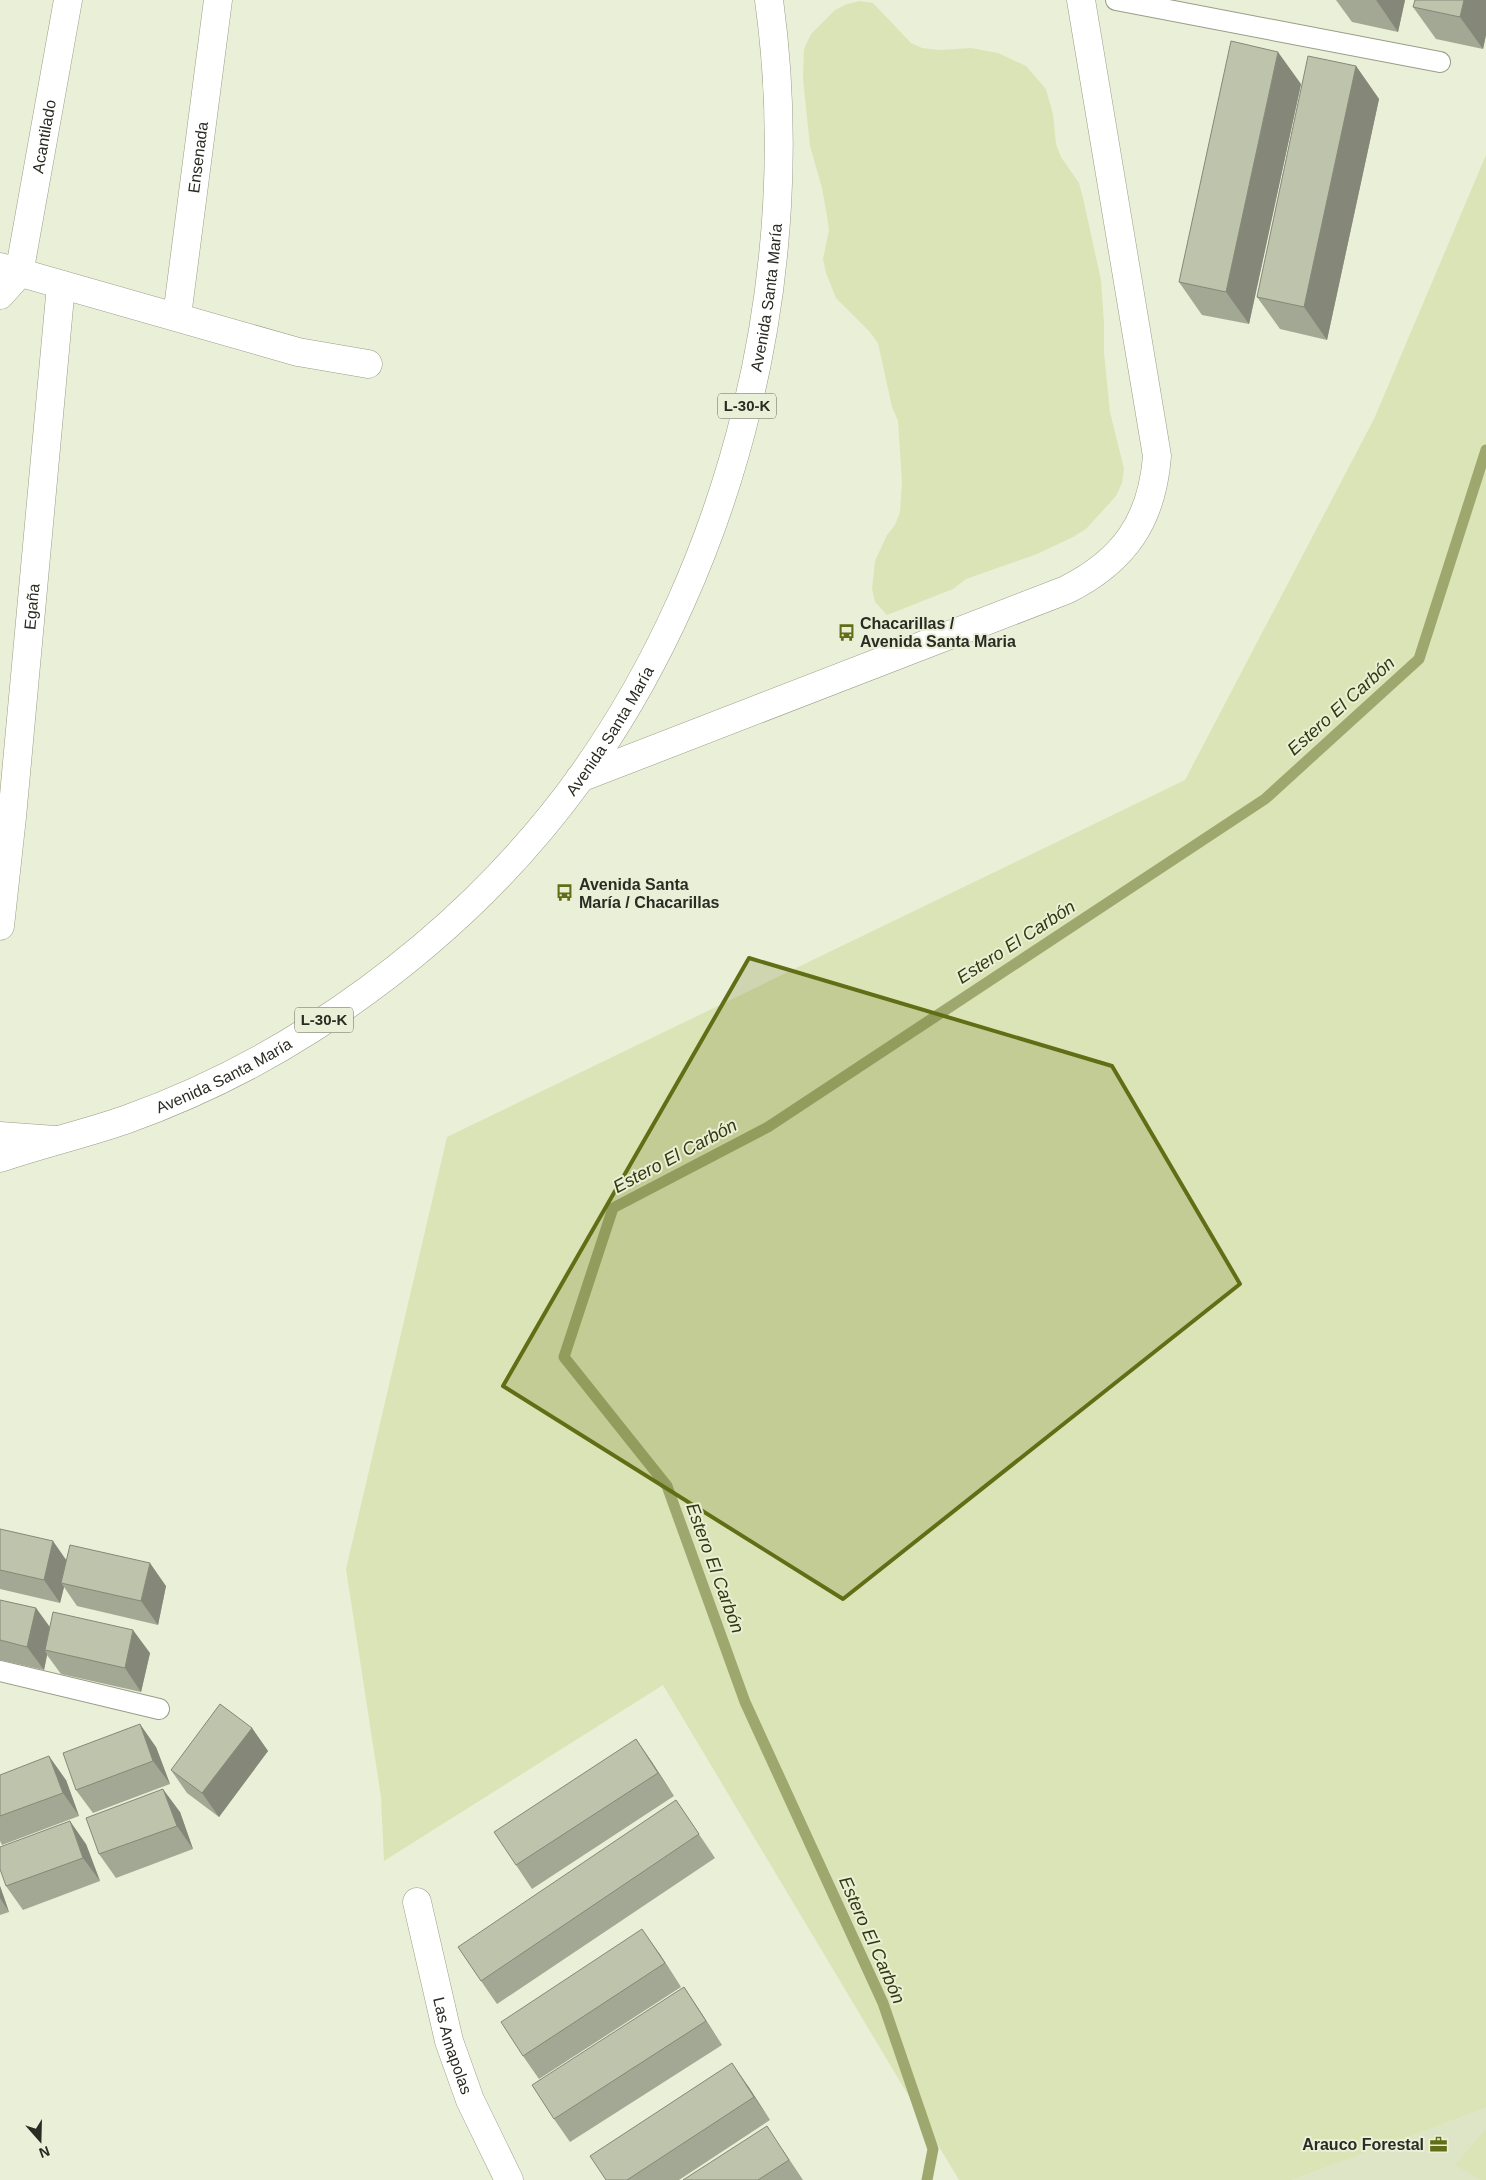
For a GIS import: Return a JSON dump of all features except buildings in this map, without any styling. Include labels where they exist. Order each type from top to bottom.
[{"type":"street","name":"Acantilado","points":[[9,271],[68,0]]},
{"type":"street","name":"Ensenada","points":[[177,316],[218,0]]},
{"type":"street","name":"Avenida Santa María","points":[[0,1158],[126,1119],[206,1085],[309,1031],[365,992],[469,906],[516,857],[580,778],[623,712],[661,642],[693,571],[711,525],[744,422],[761,345],[770,286],[778,188],[779,109],[769,0]]},
{"type":"street","points":[[580,778],[1066,590],[1090,578],[1111,562],[1128,542],[1142,520],[1150,499],[1157,456],[1081,0]]},
{"type":"street","points":[[0,295],[9,271],[177,316],[298,352],[368,364]]},
{"type":"street","name":"Egaña","points":[[0,926],[12,817],[61,286]]},
{"type":"street","points":[[0,1136],[62,1140]]},
{"type":"street","name":"Las Amapolas","points":[[417,1902],[449,2041],[470,2100],[509,2180]]},
{"type":"lane","points":[[1116,0],[1440,62]]},
{"type":"lane","points":[[0,1671],[159,1709]]},
{"type":"highlighted area","points":[[749,958],[1112,1066],[1240,1284],[843,1599],[503,1386]]},
{"type":"shaded area","points":[[860,1],[873,3],[911,43],[922,48],[939,50],[971,48],[998,53],[1026,66],[1046,89],[1053,114],[1056,144],[1061,157],[1079,183],[1101,280],[1104,353],[1110,412],[1124,469],[1122,483],[1116,496],[1086,529],[1037,554],[966,579],[953,589],[887,615],[875,602],[872,589],[875,561],[900,512],[902,482],[898,421],[892,407],[878,343],[869,331],[836,298],[826,273],[823,259],[829,230],[822,188],[810,146],[803,79],[804,49],[811,34],[835,10],[847,4]]},
{"type":"shaded area","points":[[1486,155],[1486,2108],[1292,2180],[959,2180],[663,1685],[384,1861],[381,1797],[346,1569],[447,1137],[1185,780],[1374,419]]},
{"type":"shaded area","name":"Arauco Forestal","points":[[1486,2108],[1486,2180],[1292,2180]]},
{"type":"shaded area","points":[[1486,2129],[1486,2180],[1481,2180],[1455,2165]]},
{"type":"waterway","name":"Estero El Carbón","points":[[927,2180],[933,2149],[883,2003],[745,1702],[667,1486],[564,1357],[613,1208],[768,1127],[1265,799],[1419,659],[1486,450]]},
{"type":"place","name":"Chacarillas / Avenida Santa Maria","points":[[846,632]]},
{"type":"place","name":"Avenida Santa María / Chacarillas","points":[[565,893]]},
{"type":"place","name":"Arauco Forestal","points":[[1438,2144]]}]
